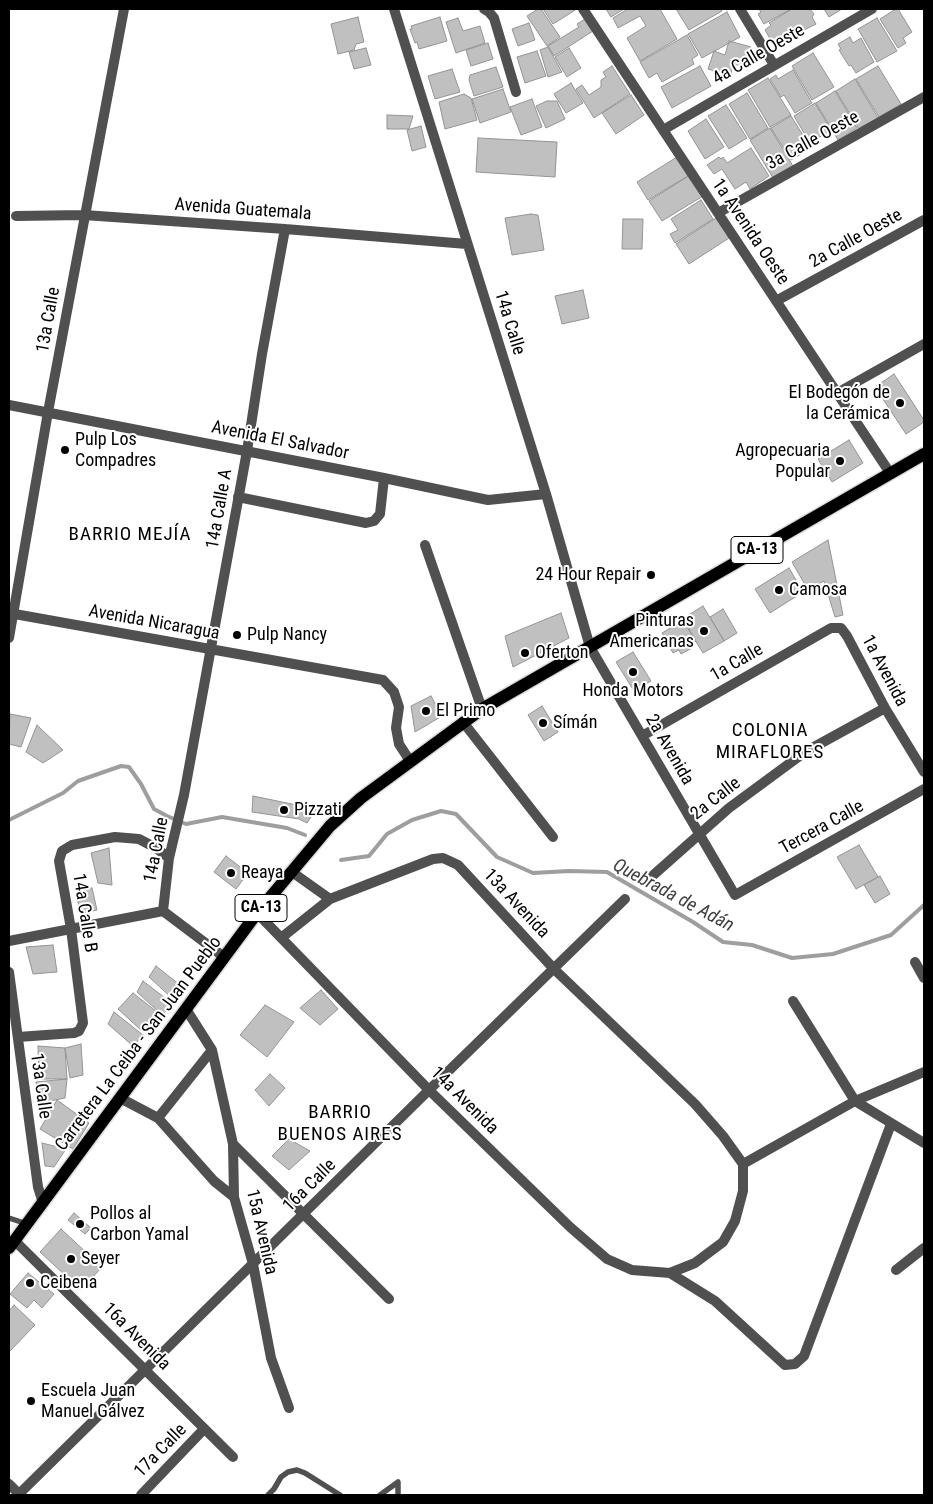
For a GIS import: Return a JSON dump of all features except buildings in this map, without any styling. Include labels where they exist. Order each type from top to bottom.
[{"type":"main road","name":"Carretera La Ceiba - San Juan Pueblo","points":[[12,1245],[257,913],[330,826],[360,798],[482,709],[924,454]]},
{"type":"street","name":"13a Calle","points":[[9,638],[11,614],[124,9]]},
{"type":"street","name":"14a Calle","points":[[394,9],[546,494],[590,647]]},
{"type":"street","points":[[484,9],[494,18],[516,92]]},
{"type":"street","name":"1a Avenida Oeste","points":[[583,9],[890,473]]},
{"type":"street","points":[[740,9],[774,65]]},
{"type":"street","name":"4a Calle Oeste","points":[[663,130],[872,9]]},
{"type":"street","name":"3a Calle Oeste","points":[[718,213],[924,97]]},
{"type":"street","name":"Avenida Guatemala","points":[[16,216],[84,215],[467,244]]},
{"type":"street","name":"2a Calle Oeste","points":[[776,301],[924,220]]},
{"type":"street","name":"14a Calle A","points":[[184,795],[247,451],[262,354],[285,229]]},
{"type":"street","points":[[837,393],[924,344]]},
{"type":"street","name":"Avenida El Salvador","points":[[9,406],[247,451],[488,500],[546,494]]},
{"type":"street","points":[[238,497],[366,522],[374,521],[380,514],[384,478]]},
{"type":"street","points":[[425,545],[482,709]]},
{"type":"street","name":"Avenida Nicaragua","points":[[11,614],[383,680],[394,692],[399,707],[396,728],[399,744],[410,761]]},
{"type":"street","name":"1a Calle","points":[[642,736],[831,628],[841,628],[847,636]]},
{"type":"street","name":"1a Avenida","points":[[847,636],[885,708],[924,772]]},
{"type":"street","name":"2a Avenida","points":[[590,647],[735,895]]},
{"type":"street","name":"2a Calle","points":[[650,878],[698,834],[805,752],[885,708]]},
{"type":"street","points":[[463,722],[552,837]]},
{"type":"street","name":"Tercera Calle","points":[[735,895],[924,789]]},
{"type":"street","name":"14a Calle","points":[[163,911],[170,858],[184,795]]},
{"type":"street","name":"14a Calle B","points":[[18,1037],[74,1033],[79,1031],[83,1023],[71,929],[59,861],[62,851],[72,845],[116,837],[139,839],[170,858]]},
{"type":"street","name":"13a Avenida","points":[[281,938],[330,899],[433,859],[448,859],[458,865],[554,968],[695,1104],[723,1136],[743,1164]]},
{"type":"street","points":[[292,872],[330,899]]},
{"type":"street","name":"16a Calle","points":[[19,1495],[625,899]]},
{"type":"street","points":[[9,941],[163,911],[224,957]]},
{"type":"street","name":"14a Avenida","points":[[257,913],[429,1090],[570,1228],[607,1259],[632,1270],[670,1273]]},
{"type":"street","points":[[916,962],[924,978]]},
{"type":"street","name":"13a Calle","points":[[9,972],[38,1187],[43,1202]]},
{"type":"street","points":[[793,1002],[855,1101],[924,1143]]},
{"type":"street","name":"15a Avenida","points":[[186,1009],[212,1050],[233,1144],[234,1198],[253,1264],[271,1358],[289,1408]]},
{"type":"street","points":[[158,1118],[212,1050]]},
{"type":"street","points":[[670,1273],[695,1263],[722,1242],[735,1221],[743,1191],[743,1164],[855,1101],[924,1072]]},
{"type":"street","points":[[120,1098],[158,1118],[214,1181],[234,1198]]},
{"type":"street","points":[[670,1273],[714,1301],[785,1365],[795,1364],[804,1356],[891,1124]]},
{"type":"street","points":[[233,1144],[389,1299]]},
{"type":"street","name":"16a Avenida","points":[[12,1245],[146,1370],[233,1457]]},
{"type":"street","points":[[896,1270],[924,1248]]},
{"type":"street","name":"17a Calle","points":[[140,1495],[204,1429]]},
{"type":"street","points":[[9,1484],[19,1495]]},
{"type":"lane","points":[[9,1218],[27,1224]]},
{"type":"lane","points":[[268,1495],[281,1477],[288,1472],[297,1470],[340,1495]]},
{"type":"lane","points":[[380,1495],[398,1482],[398,1495]]},
{"type":"waterway","name":"Quebrada de Adán","points":[[9,820],[63,793],[78,781],[121,766],[129,767],[141,784],[154,809],[186,824],[222,817],[287,828],[305,835]]},
{"type":"waterway","name":"Quebrada de Adán","points":[[341,860],[369,856],[387,834],[412,820],[441,811],[456,814],[497,857],[533,873],[569,871],[607,872],[693,922],[723,942],[752,945],[792,958],[833,954],[891,935],[924,905]]},
{"type":"place","name":"El Bodegón de la Cerámica","points":[[900,403]]},
{"type":"place","name":"Pulp Los Compadres","points":[[65,450]]},
{"type":"place","name":"Agropecuaria Popular","points":[[840,461]]},
{"type":"place","name":"24 Hour Repair","points":[[651,575]]},
{"type":"place","name":"Camosa","points":[[779,590]]},
{"type":"place","name":"Pinturas Americanas","points":[[704,631]]},
{"type":"place","name":"Pulp Nancy","points":[[237,635]]},
{"type":"place","name":"Oferton","points":[[525,653]]},
{"type":"place","name":"Honda Motors","points":[[633,672]]},
{"type":"place","name":"El Primo","points":[[426,711]]},
{"type":"place","name":"Símán","points":[[543,723]]},
{"type":"place","name":"Pizzati","points":[[284,810]]},
{"type":"place","name":"Reaya","points":[[231,873]]},
{"type":"place","name":"Pollos al Carbon Yamal","points":[[80,1224]]},
{"type":"place","name":"Seyer","points":[[71,1259]]},
{"type":"place","name":"Ceibena","points":[[30,1283]]},
{"type":"place","name":"Escuela Juan Manuel Gálvez","points":[[31,1401]]},
{"type":"district","name":"BARRIO MEJÍA","points":[[130,535]]},
{"type":"district","name":"COLONIA MIRAFLORES","points":[[770,742]]},
{"type":"district","name":"BARRIO BUENOS AIRES","points":[[340,1124]]}]
